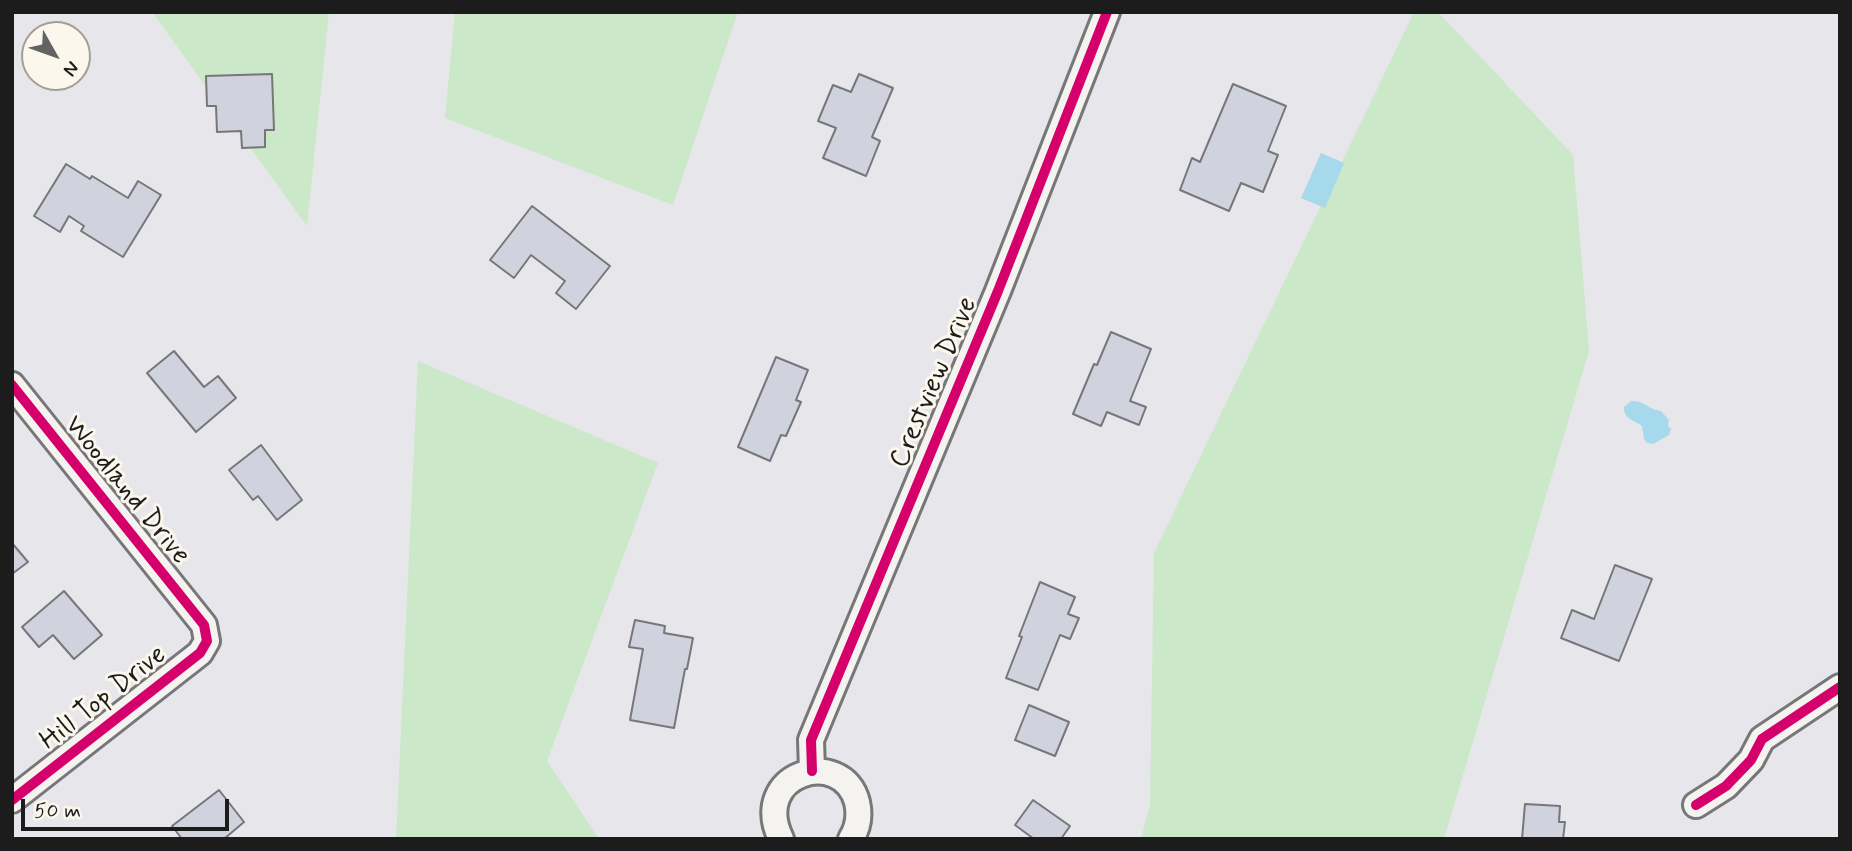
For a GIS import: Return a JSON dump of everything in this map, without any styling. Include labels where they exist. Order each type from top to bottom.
[{"type":"street","name":"Crestview Drive","points":[[812,771],[811,740],[998,291],[1107,12]]},
{"type":"street","name":"Woodland Drive","points":[[12,385],[204,625]]},
{"type":"street","name":"Hill Top Drive","points":[[12,800],[200,653],[207,641],[204,625]]},
{"type":"street","points":[[1696,805],[1726,786],[1751,760],[1762,740],[1840,687]]},
{"type":"street","points":[[781,839],[774,819],[777,797],[785,784],[812,771],[838,777],[855,797],[859,810],[858,824],[850,839]]},
{"type":"green space","points":[[152,12],[329,12],[307,226]]},
{"type":"green space","points":[[455,12],[738,12],[673,205],[445,118]]},
{"type":"green space","points":[[1414,12],[1438,12],[1573,155],[1589,351],[1444,839],[1141,839],[1150,805],[1154,553]]},
{"type":"green space","points":[[418,361],[658,463],[547,761],[599,839],[396,839]]},
{"type":"water","points":[[1321,153],[1344,163],[1325,208],[1301,198]]},
{"type":"water","points":[[1631,401],[1661,411],[1669,420],[1669,435],[1653,444],[1647,443],[1642,426],[1626,414],[1624,407]]},
{"type":"building","points":[[272,74],[274,130],[265,130],[265,147],[242,148],[241,131],[217,132],[216,106],[207,106],[206,76]]},
{"type":"building","points":[[859,74],[893,88],[872,137],[880,141],[866,176],[823,158],[836,128],[818,121],[833,85],[851,92]]},
{"type":"building","points":[[1233,84],[1286,106],[1268,151],[1278,155],[1263,192],[1241,183],[1229,211],[1180,190],[1192,158],[1200,162]]},
{"type":"building","points":[[66,164],[128,198],[138,181],[161,195],[123,257],[81,231],[84,226],[69,216],[60,232],[34,216]]},
{"type":"building","points":[[532,206],[610,266],[576,309],[556,293],[565,281],[531,255],[514,278],[490,260]]},
{"type":"building","points":[[1111,332],[1151,349],[1130,401],[1146,407],[1139,425],[1107,412],[1101,426],[1073,414]]},
{"type":"building","points":[[174,351],[204,387],[218,376],[236,398],[196,432],[147,373]]},
{"type":"building","points":[[776,357],[808,370],[796,400],[801,402],[786,436],[781,435],[770,461],[738,447]]},
{"type":"building","points":[[261,445],[302,500],[277,520],[258,496],[253,500],[229,470]]},
{"type":"building","points":[[12,543],[28,562],[12,574]]},
{"type":"building","points":[[1615,565],[1652,579],[1619,661],[1561,638],[1572,610],[1594,619]]},
{"type":"building","points":[[1040,582],[1075,597],[1068,614],[1079,618],[1070,639],[1060,635],[1038,690],[1006,678]]},
{"type":"building","points":[[64,591],[102,635],[74,659],[53,635],[39,647],[22,627]]},
{"type":"building","points":[[635,620],[665,626],[664,633],[693,638],[674,728],[630,720],[643,649],[629,647]]},
{"type":"building","points":[[1029,705],[1069,722],[1055,756],[1015,740]]},
{"type":"building","points":[[219,790],[244,822],[224,839],[182,839],[172,826]]},
{"type":"building","points":[[1033,800],[1070,826],[1061,839],[1034,839],[1015,825]]},
{"type":"building","points":[[1525,804],[1560,806],[1559,822],[1565,822],[1563,839],[1522,839]]},
{"type":"cycle path","points":[[812,771],[811,740],[998,291],[1107,12]]},
{"type":"cycle path","points":[[12,385],[204,625],[207,641],[200,653],[12,800]]},
{"type":"cycle path","points":[[1696,805],[1726,786],[1751,760],[1762,739],[1840,687]]}]
